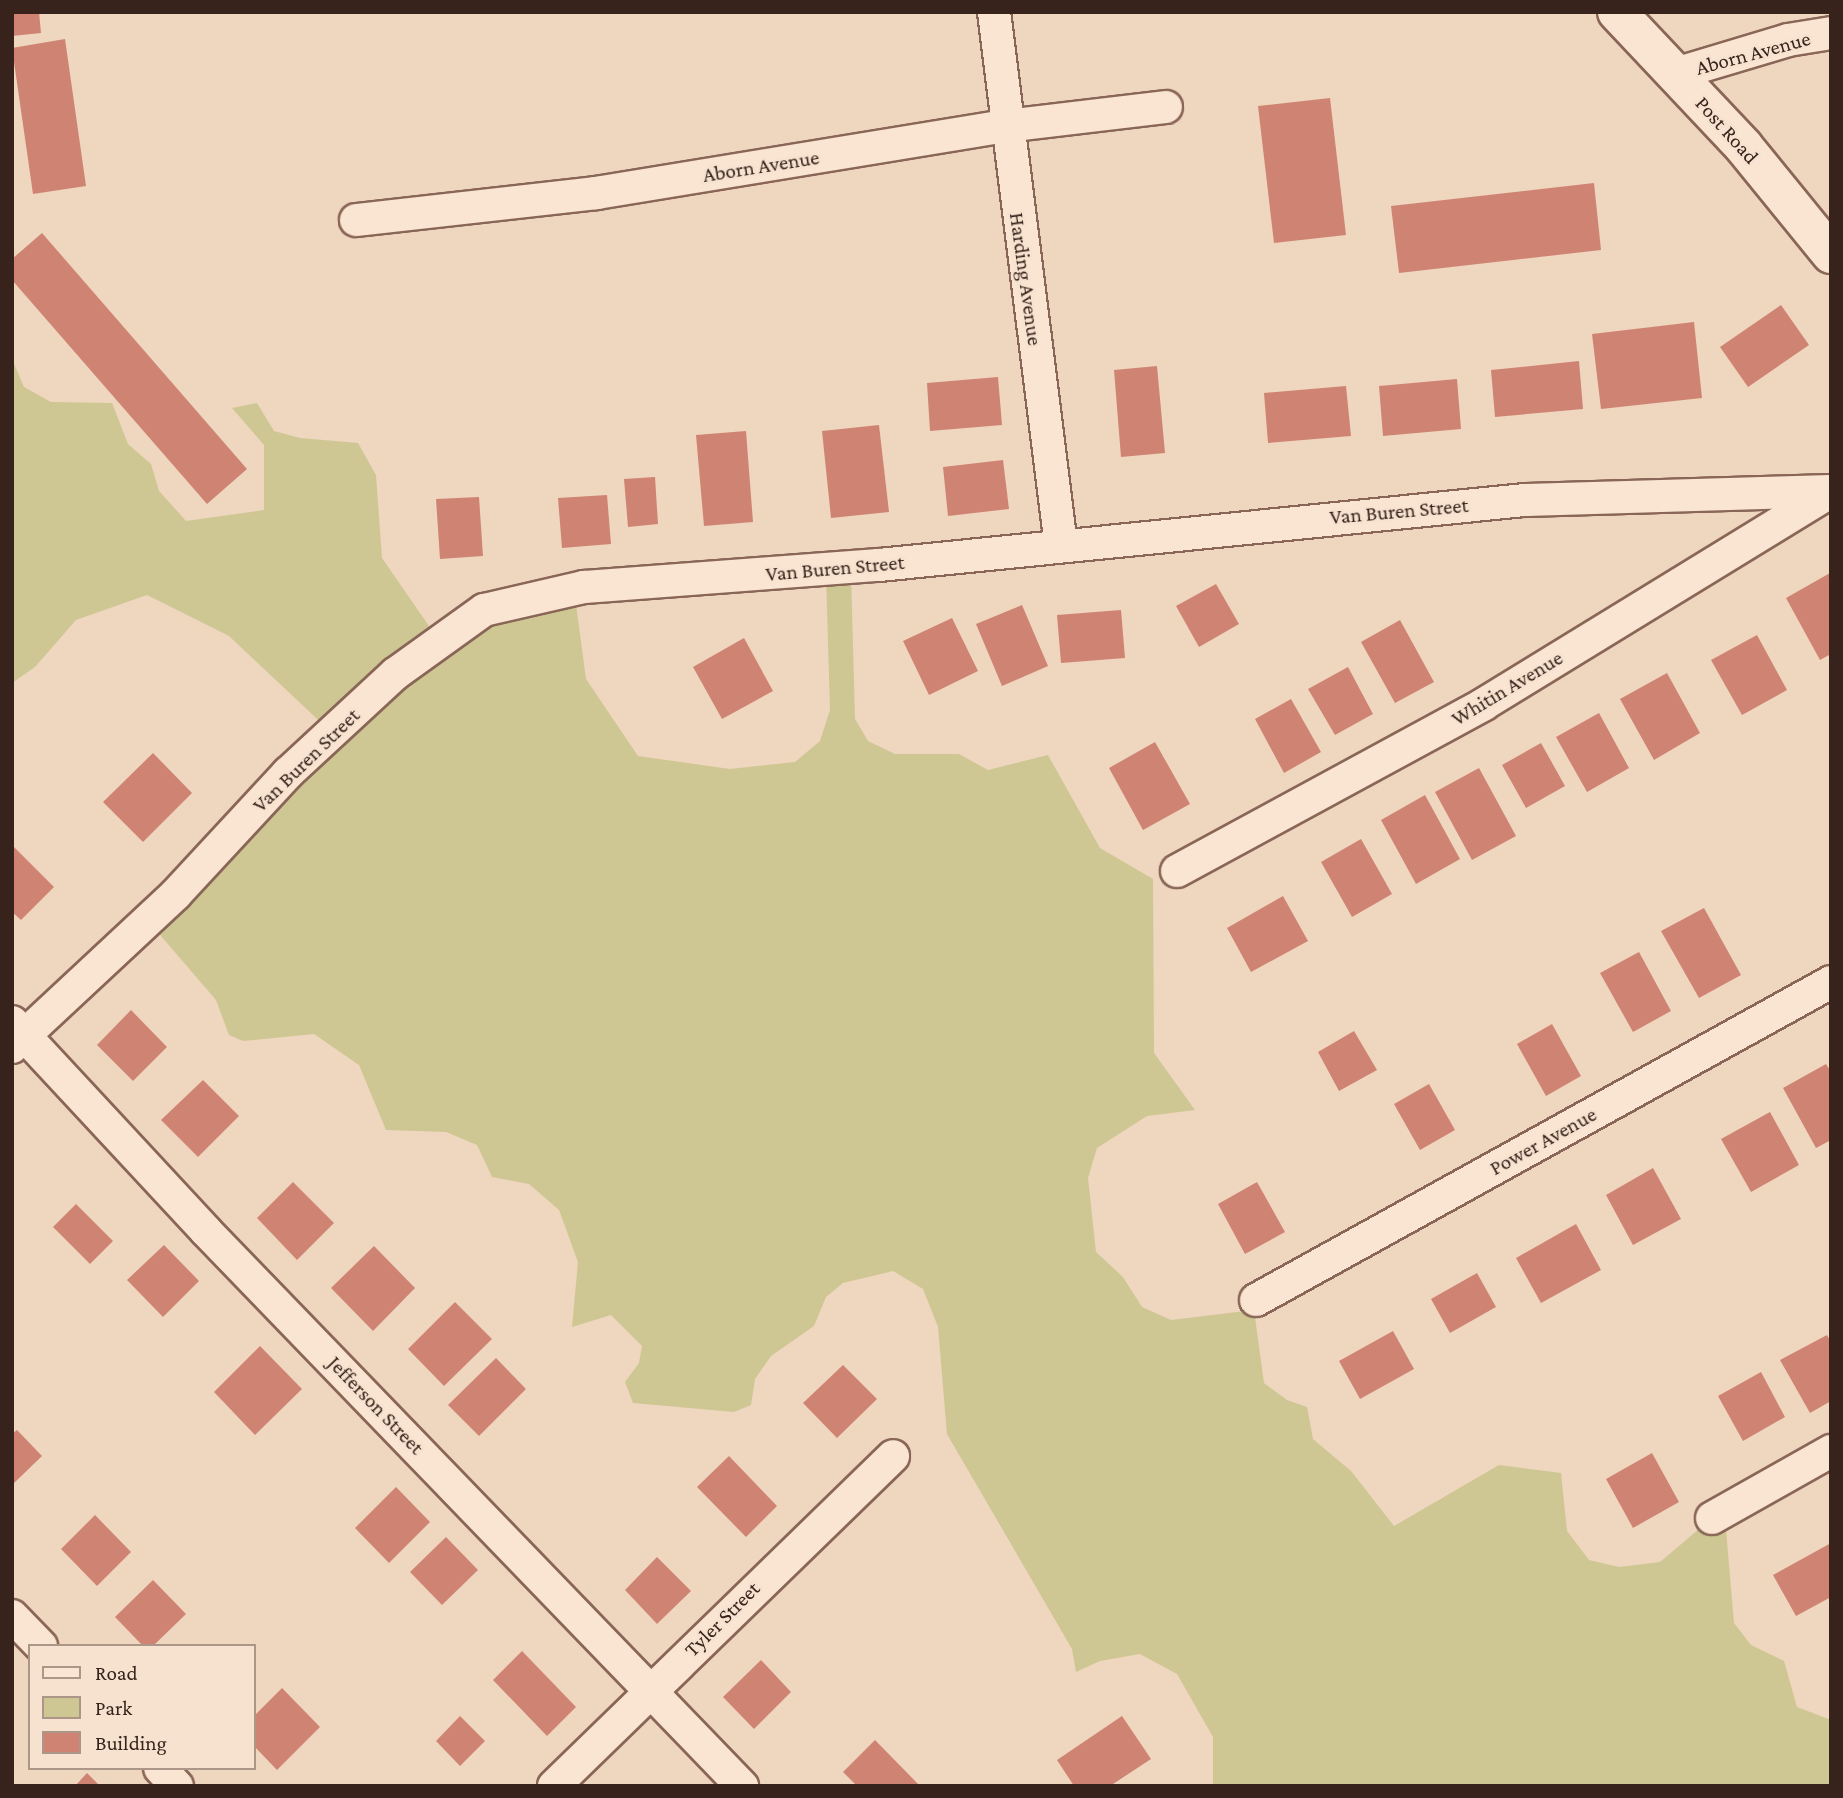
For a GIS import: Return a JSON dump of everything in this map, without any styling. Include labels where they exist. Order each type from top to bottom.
[{"type":"main road","name":"Post Road","points":[[1617,12],[1744,147],[1831,254]]},
{"type":"street","name":"Harding Avenue","points":[[994,12],[1006,126],[1061,545]]},
{"type":"street","name":"Aborn Avenue","points":[[1675,74],[1788,40],[1831,33]]},
{"type":"street","name":"Aborn Avenue","points":[[356,220],[596,193],[1006,126],[1166,107]]},
{"type":"street","name":"Van Buren Street","points":[[17,1035],[176,894],[316,747],[396,674],[484,610],[584,587],[1525,500],[1831,491]]},
{"type":"street","name":"Whitin Avenue","points":[[1177,871],[1484,704],[1831,491]]},
{"type":"street","name":"Power Avenue","points":[[1256,1300],[1831,982]]},
{"type":"street","name":"Jefferson Street","points":[[17,1035],[742,1786]]},
{"type":"street","points":[[1712,1518],[1831,1451]]},
{"type":"street","name":"Tyler Street","points":[[554,1786],[893,1456]]},
{"type":"street","points":[[12,1616],[39,1644]]},
{"type":"street","points":[[162,1770],[177,1786]]},
{"type":"green space","points":[[12,359],[24,387],[51,402],[112,403],[128,444],[151,464],[159,491],[186,521],[264,510],[264,445],[232,408],[257,403],[274,431],[300,438],[358,443],[376,475],[382,558],[440,642],[487,612],[575,597],[586,679],[638,756],[730,769],[795,762],[820,741],[830,710],[826,575],[851,573],[855,719],[868,741],[895,754],[959,754],[988,770],[1048,755],[1100,848],[1153,879],[1154,1053],[1195,1110],[1147,1116],[1097,1148],[1088,1178],[1096,1252],[1123,1277],[1142,1307],[1171,1320],[1254,1310],[1264,1383],[1287,1400],[1307,1407],[1313,1439],[1351,1471],[1394,1526],[1499,1465],[1561,1473],[1567,1531],[1589,1560],[1619,1567],[1660,1562],[1712,1518],[1725,1518],[1734,1623],[1751,1645],[1784,1661],[1797,1707],[1831,1720],[1831,1786],[1213,1786],[1213,1737],[1177,1674],[1140,1654],[1100,1661],[1076,1672],[1072,1649],[947,1434],[938,1327],[923,1289],[893,1271],[843,1283],[826,1297],[814,1326],[771,1356],[755,1379],[751,1405],[734,1412],[633,1403],[625,1382],[639,1363],[642,1346],[611,1315],[572,1327],[578,1262],[559,1210],[529,1184],[492,1177],[477,1145],[446,1132],[386,1130],[359,1065],[314,1034],[243,1041],[229,1035],[216,1000],[155,929],[331,732],[229,636],[147,595],[76,620],[35,667],[12,683]]},
{"type":"building","points":[[12,12],[39,12],[41,33],[12,36]]},
{"type":"building","points":[[65,39],[86,186],[33,194],[12,48]]},
{"type":"building","points":[[1330,98],[1346,235],[1274,243],[1258,106]]},
{"type":"building","points":[[1594,183],[1601,250],[1399,273],[1391,206]]},
{"type":"building","points":[[42,233],[247,469],[207,504],[12,280],[12,259]]},
{"type":"building","points":[[1781,305],[1809,345],[1748,387],[1720,347]]},
{"type":"building","points":[[1694,322],[1702,398],[1601,409],[1592,334]]},
{"type":"building","points":[[1579,361],[1583,409],[1495,417],[1491,370]]},
{"type":"building","points":[[1157,366],[1165,453],[1121,457],[1114,370]]},
{"type":"building","points":[[998,377],[1002,425],[930,431],[927,383]]},
{"type":"building","points":[[1457,379],[1461,429],[1383,436],[1379,386]]},
{"type":"building","points":[[1346,386],[1351,436],[1268,443],[1264,393]]},
{"type":"building","points":[[879,425],[889,512],[831,518],[822,431]]},
{"type":"building","points":[[746,431],[753,522],[704,526],[696,435]]},
{"type":"building","points":[[1003,460],[1009,509],[948,516],[943,467]]},
{"type":"building","points":[[655,477],[658,524],[628,527],[624,479]]},
{"type":"building","points":[[607,495],[611,544],[562,548],[558,498]]},
{"type":"building","points":[[479,497],[483,556],[440,559],[436,499]]},
{"type":"building","points":[[1830,573],[1831,654],[1820,660],[1786,598]]},
{"type":"building","points":[[1216,584],[1239,624],[1199,647],[1176,606]]},
{"type":"building","points":[[1022,605],[1048,666],[1002,686],[976,624]]},
{"type":"building","points":[[1121,610],[1125,658],[1061,663],[1057,615]]},
{"type":"building","points":[[952,618],[978,671],[929,695],[903,641]]},
{"type":"building","points":[[1400,620],[1434,682],[1395,703],[1361,642]]},
{"type":"building","points":[[1757,635],[1787,690],[1742,715],[1711,660]]},
{"type":"building","points":[[744,638],[773,691],[722,719],[693,667]]},
{"type":"building","points":[[1348,667],[1373,714],[1335,735],[1308,689]]},
{"type":"building","points":[[1667,673],[1700,733],[1654,760],[1620,699]]},
{"type":"building","points":[[1291,699],[1321,752],[1284,773],[1255,719]]},
{"type":"building","points":[[1599,713],[1629,768],[1587,792],[1556,737]]},
{"type":"building","points":[[1155,742],[1190,804],[1143,830],[1109,768]]},
{"type":"building","points":[[1541,743],[1565,786],[1526,808],[1502,765]]},
{"type":"building","points":[[153,753],[192,793],[143,842],[103,802]]},
{"type":"building","points":[[1479,768],[1516,836],[1472,860],[1435,792]]},
{"type":"building","points":[[1425,795],[1460,859],[1416,884],[1381,820]]},
{"type":"building","points":[[1361,839],[1392,894],[1352,917],[1321,862]]},
{"type":"building","points":[[12,845],[54,887],[21,920],[12,912]]},
{"type":"building","points":[[1283,896],[1308,941],[1251,972],[1227,928]]},
{"type":"building","points":[[1704,908],[1741,975],[1699,998],[1661,931]]},
{"type":"building","points":[[1639,952],[1671,1011],[1633,1032],[1600,973]]},
{"type":"building","points":[[131,1010],[167,1047],[133,1081],[97,1045]]},
{"type":"building","points":[[1552,1024],[1581,1076],[1546,1096],[1517,1044]]},
{"type":"building","points":[[1354,1031],[1377,1070],[1339,1091],[1318,1052]]},
{"type":"building","points":[[1826,1064],[1831,1072],[1831,1140],[1816,1148],[1783,1088]]},
{"type":"building","points":[[203,1080],[239,1116],[198,1157],[161,1120]]},
{"type":"building","points":[[1429,1084],[1455,1130],[1420,1150],[1394,1104]]},
{"type":"building","points":[[1770,1112],[1799,1165],[1751,1192],[1721,1139]]},
{"type":"building","points":[[1653,1168],[1681,1219],[1633,1245],[1606,1195]]},
{"type":"building","points":[[293,1182],[334,1223],[297,1260],[257,1218]]},
{"type":"building","points":[[1257,1182],[1285,1232],[1245,1254],[1218,1204]]},
{"type":"building","points":[[76,1204],[113,1241],[90,1264],[53,1227]]},
{"type":"building","points":[[1576,1224],[1601,1270],[1541,1303],[1516,1258]]},
{"type":"building","points":[[164,1245],[199,1281],[163,1317],[127,1280]]},
{"type":"building","points":[[374,1246],[415,1288],[373,1331],[331,1288]]},
{"type":"building","points":[[1477,1273],[1496,1307],[1450,1333],[1431,1299]]},
{"type":"building","points":[[455,1302],[492,1339],[444,1386],[408,1349]]},
{"type":"building","points":[[1393,1331],[1414,1369],[1360,1399],[1339,1361]]},
{"type":"building","points":[[1827,1335],[1831,1342],[1831,1401],[1810,1413],[1780,1360]]},
{"type":"building","points":[[260,1346],[302,1389],[255,1435],[214,1392]]},
{"type":"building","points":[[496,1358],[526,1389],[479,1436],[448,1405]]},
{"type":"building","points":[[843,1365],[877,1399],[837,1438],[803,1403]]},
{"type":"building","points":[[1761,1372],[1785,1417],[1743,1441],[1718,1396]]},
{"type":"building","points":[[17,1430],[42,1456],[12,1485],[12,1434]]},
{"type":"building","points":[[1652,1453],[1679,1502],[1633,1528],[1606,1479]]},
{"type":"building","points":[[729,1456],[777,1506],[746,1537],[697,1487]]},
{"type":"building","points":[[396,1487],[430,1522],[389,1563],[355,1528]]},
{"type":"building","points":[[95,1515],[131,1552],[97,1586],[61,1549]]},
{"type":"building","points":[[446,1537],[478,1570],[442,1605],[410,1572]]},
{"type":"building","points":[[1831,1543],[1831,1597],[1796,1616],[1773,1575]]},
{"type":"building","points":[[657,1557],[691,1591],[657,1624],[625,1590]]},
{"type":"building","points":[[153,1580],[186,1614],[155,1644],[141,1644],[115,1617]]},
{"type":"building","points":[[522,1651],[576,1707],[547,1736],[493,1680]]},
{"type":"building","points":[[761,1660],[791,1692],[754,1729],[723,1697]]},
{"type":"building","points":[[282,1688],[320,1727],[277,1770],[256,1748],[256,1714]]},
{"type":"building","points":[[460,1716],[485,1741],[460,1766],[436,1741]]},
{"type":"building","points":[[1122,1716],[1151,1759],[1110,1786],[1074,1786],[1057,1760]]},
{"type":"building","points":[[875,1740],[920,1786],[857,1786],[843,1772]]},
{"type":"building","points":[[87,1773],[100,1786],[75,1786]]}]
